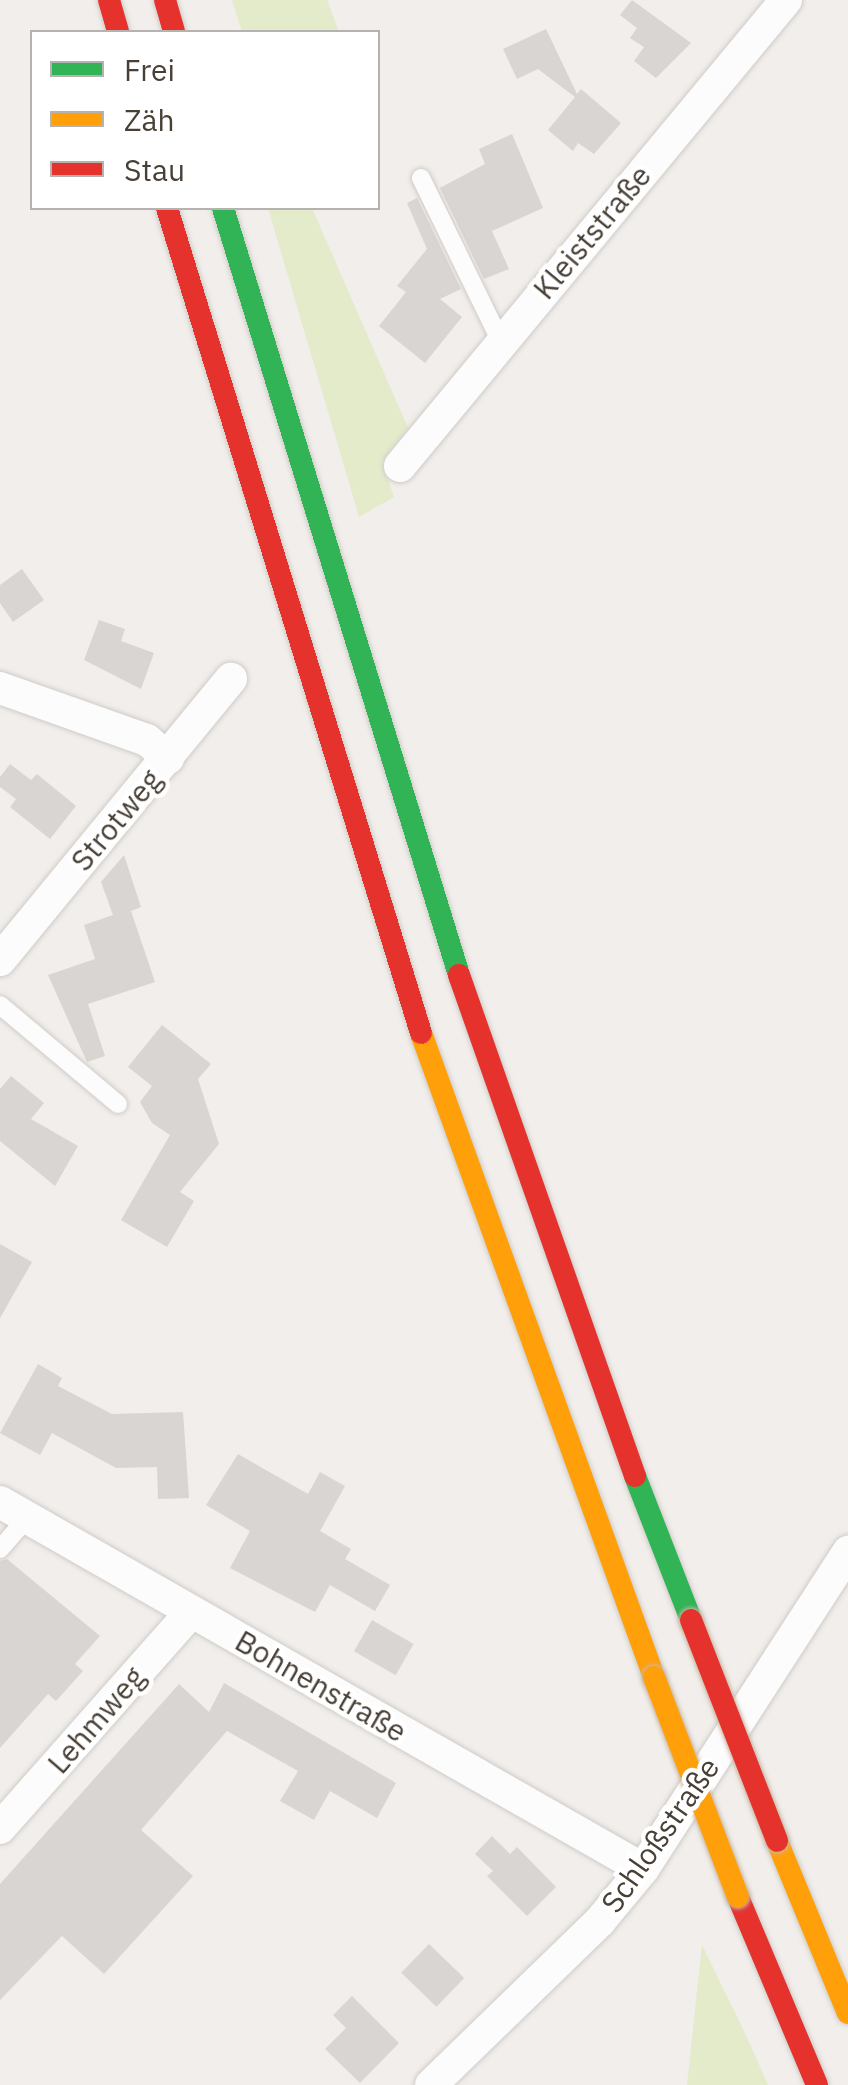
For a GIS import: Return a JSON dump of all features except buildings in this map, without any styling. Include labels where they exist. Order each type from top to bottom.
[{"type":"highway","points":[[108,0],[117,30]]},
{"type":"highway","points":[[165,0],[173,30]]},
{"type":"highway","points":[[168,210],[388,938],[654,1677],[738,1897],[817,2085]]},
{"type":"highway","points":[[224,210],[435,905],[608,1406],[848,2013]]},
{"type":"street","name":"Kleiststraße","points":[[400,466],[786,0]]},
{"type":"street","name":"Strotweg","points":[[0,960],[231,679]]},
{"type":"street","points":[[0,688],[147,740],[168,758]]},
{"type":"street","name":"Bohnenstraße","points":[[14,1510],[642,1870]]},
{"type":"street","name":"Schloßstraße","points":[[431,2085],[600,1921],[642,1870],[848,1552]]},
{"type":"street","name":"Lehmweg","points":[[0,1828],[191,1612]]},
{"type":"lane","points":[[420,178],[501,342]]},
{"type":"lane","points":[[0,1005],[118,1104]]},
{"type":"lane","points":[[0,1549],[14,1510]]},
{"type":"green space","points":[[232,0],[327,0],[338,30],[241,30]]},
{"type":"green space","points":[[269,210],[313,210],[408,428],[382,462],[394,497],[359,517]]},
{"type":"green space","points":[[702,1945],[744,2031],[768,2085],[687,2085]]},
{"type":"traffic: fast","points":[[224,210],[459,975]]},
{"type":"traffic: fast","points":[[635,1476],[691,1620]]},
{"type":"traffic: slow","points":[[421,1033],[654,1677]]},
{"type":"traffic: slow","points":[[654,1677],[738,1897]]},
{"type":"traffic: slow","points":[[777,1841],[848,2013]]},
{"type":"traffic: jam","points":[[109,0],[117,30]]},
{"type":"traffic: jam","points":[[165,0],[173,30]]},
{"type":"traffic: jam","points":[[168,210],[421,1033]]},
{"type":"traffic: jam","points":[[459,975],[635,1476]]},
{"type":"traffic: jam","points":[[691,1620],[777,1841]]},
{"type":"traffic: jam","points":[[738,1897],[817,2085]]}]
